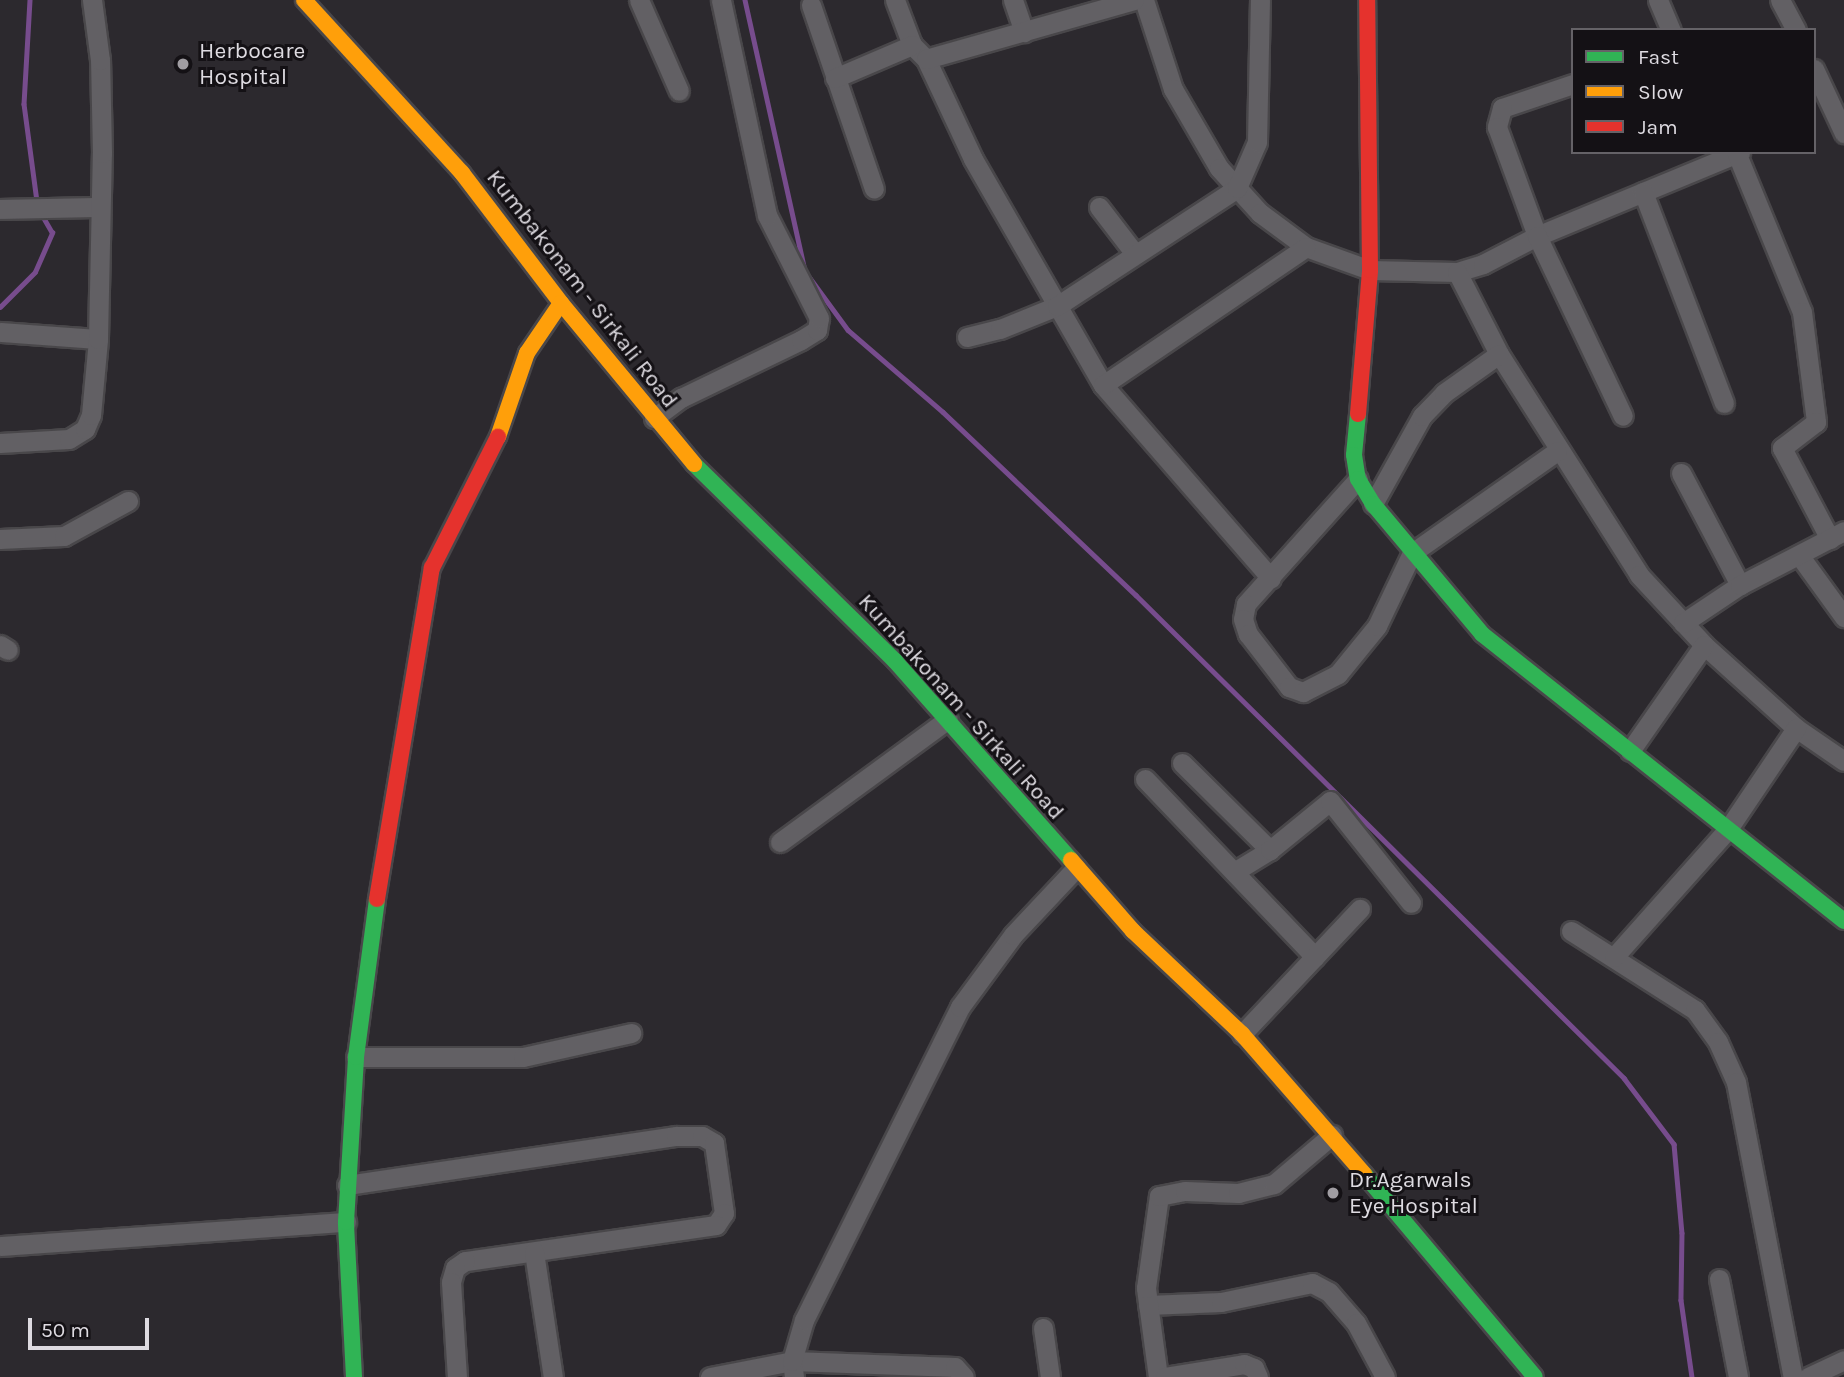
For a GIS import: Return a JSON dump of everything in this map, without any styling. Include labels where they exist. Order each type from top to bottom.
[{"type":"street","points":[[0,443],[69,439],[85,429],[91,415],[98,339],[100,60],[92,0]]},
{"type":"street","name":"Kumbakonam - Sirkali Road","points":[[304,0],[462,173],[561,303],[654,418],[948,719],[1133,931],[1242,1034],[1332,1136],[1535,1377]]},
{"type":"street","points":[[639,0],[679,91]]},
{"type":"street","points":[[654,418],[681,398],[801,340],[817,330],[819,318],[767,215],[721,0]]},
{"type":"street","points":[[895,0],[912,45],[926,60],[973,159],[1103,385],[1271,578]]},
{"type":"street","points":[[1013,0],[1024,32]]},
{"type":"street","points":[[926,60],[1134,0]]},
{"type":"street","points":[[1144,0],[1173,89],[1219,168],[1260,213],[1306,247],[1370,270],[1457,271],[1483,264],[1537,236],[1736,154]]},
{"type":"street","points":[[967,337],[1057,306],[1135,254],[1188,225],[1237,188],[1257,142],[1260,0]]},
{"type":"street","points":[[1367,0],[1370,270],[1354,455],[1358,480],[1373,504],[1412,553],[1482,634],[1844,921]]},
{"type":"street","points":[[1657,0],[1670,28]]},
{"type":"street","points":[[1780,0],[1795,28]]},
{"type":"street","points":[[811,5],[874,189]]},
{"type":"street","points":[[835,78],[912,45]]},
{"type":"street","points":[[1816,71],[1838,104],[1844,134]]},
{"type":"street","points":[[1571,85],[1510,104],[1497,115],[1497,127],[1537,236],[1623,416]]},
{"type":"street","points":[[1816,115],[1838,104]]},
{"type":"street","points":[[1683,623],[1741,585],[1837,535],[1782,448],[1816,422],[1802,312],[1738,154]]},
{"type":"street","points":[[1643,192],[1724,403]]},
{"type":"street","points":[[0,208],[99,207]]},
{"type":"street","points":[[1099,208],[1135,254]]},
{"type":"street","points":[[1103,385],[1306,247]]},
{"type":"street","points":[[1457,271],[1499,354],[1557,451],[1639,575],[1704,645],[1796,728],[1844,761]]},
{"type":"street","points":[[354,1377],[346,1222],[356,1057],[367,957],[432,568],[498,436],[527,353],[561,303]]},
{"type":"street","points":[[0,332],[98,339]]},
{"type":"street","points":[[1373,504],[1422,416],[1444,393],[1499,354]]},
{"type":"street","points":[[1358,480],[1246,604],[1243,619],[1248,634],[1289,687],[1303,692],[1338,674],[1377,626],[1412,553],[1557,451]]},
{"type":"street","points":[[1681,473],[1741,585]]},
{"type":"street","points":[[0,539],[64,536],[128,501]]},
{"type":"street","points":[[1799,555],[1844,617]]},
{"type":"street","points":[[1630,751],[1704,645]]},
{"type":"street","points":[[780,842],[948,719]]},
{"type":"street","points":[[1614,957],[1728,829],[1796,728]]},
{"type":"street","points":[[1182,763],[1270,850]]},
{"type":"street","points":[[1145,779],[1315,957]]},
{"type":"street","points":[[1234,872],[1270,850],[1330,801],[1411,903]]},
{"type":"street","points":[[793,1369],[804,1320],[832,1259],[867,1197],[909,1101],[960,1007],[1013,935],[1076,868]]},
{"type":"street","points":[[1242,1034],[1360,909]]},
{"type":"street","points":[[1571,931],[1695,1010],[1718,1042],[1736,1082],[1793,1377]]},
{"type":"street","points":[[356,1057],[523,1057],[631,1033]]},
{"type":"street","points":[[347,1185],[676,1136],[702,1136],[714,1143],[723,1213],[716,1225],[465,1261],[455,1268],[451,1282],[457,1377]]},
{"type":"street","points":[[1158,1377],[1148,1305],[1159,1196],[1185,1191],[1238,1194],[1274,1184],[1332,1136]]},
{"type":"street","points":[[0,1246],[346,1222]]},
{"type":"street","points":[[534,1252],[553,1377]]},
{"type":"street","points":[[1719,1279],[1738,1377]]},
{"type":"street","points":[[1148,1305],[1221,1302],[1278,1287],[1312,1283],[1329,1292],[1356,1323],[1385,1377]]},
{"type":"street","points":[[1043,1328],[1050,1377]]},
{"type":"street","points":[[1808,1377],[1844,1360]]},
{"type":"street","points":[[1165,1377],[1244,1364],[1254,1368],[1258,1377]]},
{"type":"street","points":[[710,1377],[793,1369],[955,1367],[964,1377]]},
{"type":"waterway","points":[[30,0],[24,104],[37,202]]},
{"type":"waterway","points":[[745,0],[805,271],[848,330],[943,412],[1136,595],[1624,1078],[1674,1144],[1682,1233],[1681,1300],[1692,1377]]},
{"type":"waterway","points":[[0,307],[35,272],[52,233],[41,214]]},
{"type":"traffic: fast","points":[[1358,414],[1354,455],[1358,479],[1373,504],[1482,634],[1844,921]]},
{"type":"traffic: fast","points":[[694,464],[895,661],[1071,860]]},
{"type":"traffic: fast","points":[[354,1377],[346,1222],[356,1057],[377,899]]},
{"type":"traffic: fast","points":[[1364,1174],[1535,1377]]},
{"type":"traffic: slow","points":[[304,0],[462,173],[561,303],[694,464]]},
{"type":"traffic: slow","points":[[498,437],[527,353],[561,303]]},
{"type":"traffic: slow","points":[[1071,860],[1133,931],[1242,1034],[1364,1174]]},
{"type":"traffic: jam","points":[[1358,414],[1370,270],[1367,0]]},
{"type":"traffic: jam","points":[[377,899],[432,568],[498,437]]},
{"type":"place","name":"Herbocare Hospital","points":[[183,64]]},
{"type":"place","name":"Dr.Agarwals Eye Hospital","points":[[1333,1193]]}]
